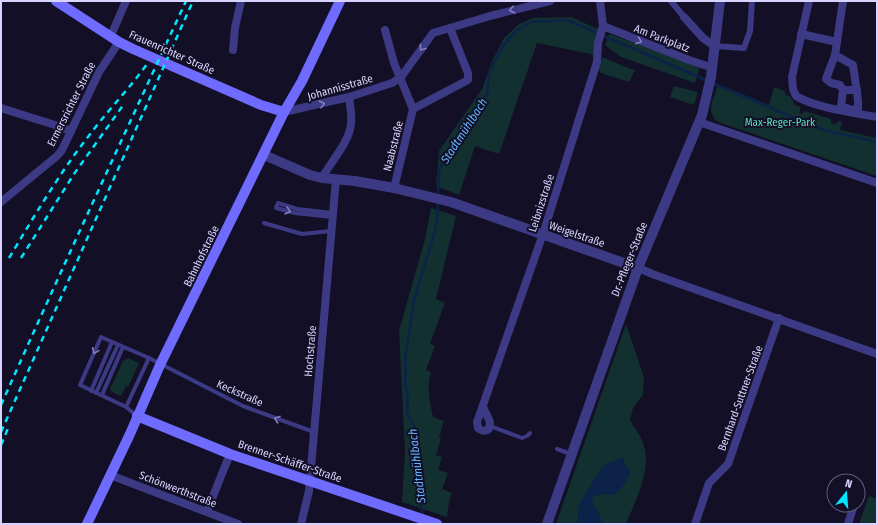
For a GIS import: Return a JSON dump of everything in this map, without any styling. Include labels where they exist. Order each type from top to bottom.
[{"type":"main road","name":"Frauenrichter Straße","points":[[56,1],[119,42],[261,105],[284,112]]},
{"type":"main road","name":"Bahnhofstraße","points":[[87,524],[130,434],[160,365],[284,112],[302,81],[340,1]]},
{"type":"main road","name":"Brenner-Schäffer-Straße","points":[[137,416],[230,454],[436,524]]},
{"type":"street","points":[[113,31],[126,1]]},
{"type":"street","points":[[233,50],[235,28],[241,1]]},
{"type":"street","name":"Johannisstraße","points":[[284,112],[350,97],[392,83],[401,77],[433,33],[490,16],[550,1]]},
{"type":"street","name":"Leibnizstraße","points":[[490,426],[488,430],[485,431],[478,428],[477,422],[543,234],[597,62],[598,43],[602,30],[600,1]]},
{"type":"street","points":[[671,1],[703,38],[714,46],[744,48],[750,31],[752,1]]},
{"type":"street","name":"Dr.-Pfleger-Straße","points":[[547,524],[638,268],[699,122],[711,77],[720,1]]},
{"type":"street","points":[[809,1],[792,77],[793,89],[796,96],[816,103],[877,117]]},
{"type":"street","points":[[835,54],[853,65],[858,109],[849,110],[841,106],[842,90],[840,85],[832,83],[826,79],[835,54],[843,1]]},
{"type":"street","name":"Naabstraße","points":[[413,109],[468,80],[468,74],[450,28]]},
{"type":"street","points":[[385,30],[394,62],[401,77]]},
{"type":"street","name":"Am Parkplatz","points":[[602,30],[689,60],[711,77]]},
{"type":"street","points":[[801,34],[837,42]]},
{"type":"street","name":"Ermersrichter Straße","points":[[1,202],[57,156],[62,150],[99,72],[119,42]]},
{"type":"street","name":"Naabstraße","points":[[394,188],[413,109],[401,77]]},
{"type":"street","points":[[842,90],[857,90]]},
{"type":"street","points":[[322,178],[344,145],[352,124],[350,97]]},
{"type":"street","points":[[1,108],[71,131]]},
{"type":"street","points":[[699,122],[877,183]]},
{"type":"street","name":"Weigelstraße","points":[[264,155],[299,171],[322,178],[355,181],[394,188],[450,202],[877,354]]},
{"type":"street","name":"Hochstraße","points":[[301,524],[309,491],[336,179]]},
{"type":"street","name":"Bernhard-Suttner-Straße","points":[[695,524],[709,483],[728,464],[779,318]]},
{"type":"street","points":[[483,407],[488,417],[490,426]]},
{"type":"street","points":[[207,511],[230,454]]},
{"type":"street","name":"Schönwerthstraße","points":[[110,475],[238,524]]},
{"type":"street","points":[[848,524],[851,513]]},
{"type":"lane","points":[[278,203],[297,209],[333,215],[295,213],[276,208],[278,203]]},
{"type":"lane","points":[[264,223],[302,234],[331,231]]},
{"type":"lane","points":[[91,390],[112,342],[101,337],[80,385],[126,407],[137,416]]},
{"type":"lane","name":"Keckstraße","points":[[112,342],[149,358],[160,365],[243,406],[314,432]]},
{"type":"lane","points":[[96,393],[118,345]]},
{"type":"lane","points":[[102,396],[123,347]]},
{"type":"lane","points":[[126,407],[149,358]]},
{"type":"lane","points":[[490,426],[522,438],[530,433]]},
{"type":"lane","points":[[557,449],[572,454]]},
{"type":"green space","points":[[571,17],[600,30],[595,55],[537,43],[499,154],[475,146],[459,195],[436,186],[439,151],[482,89],[492,61],[504,38],[519,24],[533,18]]},
{"type":"green space","points":[[609,34],[700,66],[695,83],[621,57],[605,45]]},
{"type":"green space","points":[[602,57],[635,70],[629,82],[601,73],[599,70]]},
{"type":"green space","name":"Max-Reger-Park","points":[[718,84],[769,105],[774,87],[785,91],[785,95],[790,96],[795,105],[801,107],[799,113],[802,114],[804,111],[831,119],[833,124],[836,124],[838,121],[842,122],[840,130],[877,138],[877,176],[718,122],[714,118],[711,109]]},
{"type":"green space","points":[[674,86],[698,92],[694,105],[670,97]]},
{"type":"green space","points":[[431,208],[456,216],[436,299],[445,303],[430,344],[435,346],[426,370],[431,372],[429,389],[433,417],[444,421],[439,437],[441,438],[436,455],[442,457],[438,470],[448,473],[442,489],[452,493],[447,517],[402,502],[405,452],[399,331],[425,239]]},
{"type":"green space","points":[[626,324],[644,377],[643,395],[633,408],[630,420],[641,438],[645,449],[645,471],[639,493],[626,524],[556,524]]},
{"type":"green space","points":[[128,358],[139,363],[128,387],[126,386],[121,396],[112,392],[110,389],[123,361]]},
{"type":"green space","points":[[869,496],[877,499],[877,524],[859,524],[863,513],[866,513],[866,504]]},
{"type":"water","points":[[624,457],[626,465],[631,471],[624,484],[613,495],[602,494],[594,496],[592,502],[603,524],[577,524],[579,504],[600,470],[607,463]]},
{"type":"waterway","name":"Stadtmühlbach","points":[[438,196],[439,171],[447,153],[487,95],[489,77],[493,64],[503,46],[517,30],[532,22],[567,20],[708,81]]},
{"type":"waterway","name":"Stadtmühlbach","points":[[712,83],[823,130],[877,141]]},
{"type":"waterway","name":"Stadtmühlbach","points":[[423,517],[414,452],[415,428],[407,412],[408,397],[405,382],[405,362],[414,300],[435,231],[438,201]]},
{"type":"railway","points":[[1,405],[186,1]]},
{"type":"railway","points":[[1,432],[193,1]]},
{"type":"railway","points":[[9,258],[48,194],[69,163],[98,124],[134,82],[147,64]]},
{"type":"railway","points":[[21,258],[74,174],[124,104]]},
{"type":"railway","points":[[1,445],[9,426]]}]
